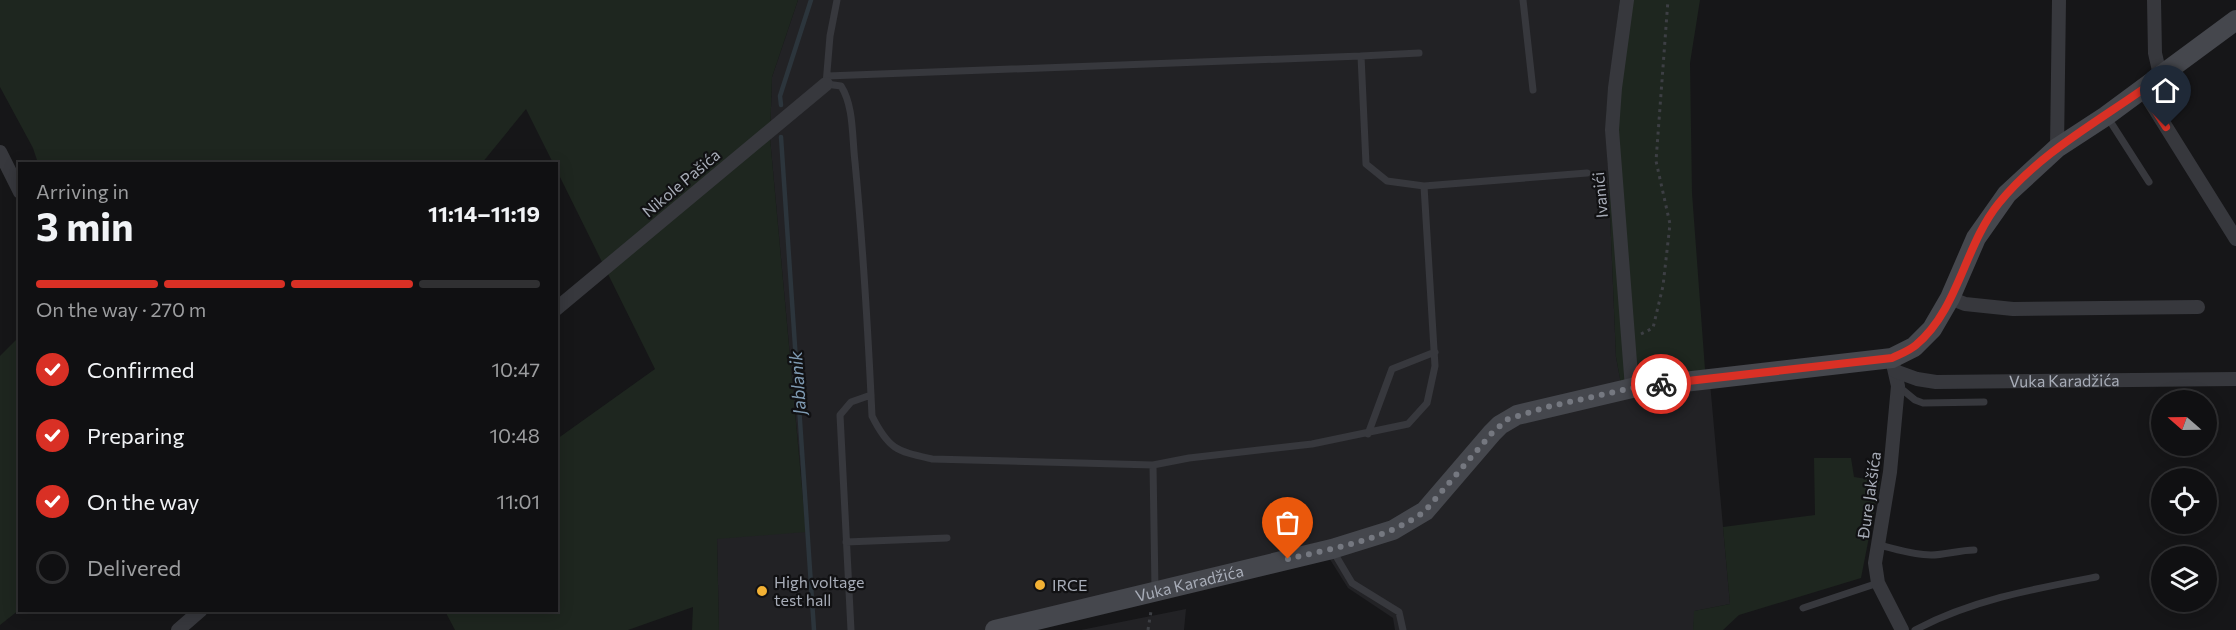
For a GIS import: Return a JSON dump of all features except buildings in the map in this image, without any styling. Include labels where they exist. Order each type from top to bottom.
[{"type":"street","name":"Ivanići","points":[[1628,0],[1615,88],[1612,130],[1632,388]]},
{"type":"street","points":[[2056,148],[2059,0]]},
{"type":"street","points":[[2154,0],[2155,53],[2160,75]]},
{"type":"street","name":"Vuka Karadžića","points":[[1893,365],[1932,329],[1950,298],[1976,238],[2007,194],[2056,148],[2106,116],[2236,20]]},
{"type":"street","name":"Nikole Pašića","points":[[558,307],[826,80]]},
{"type":"street","points":[[2142,90],[2236,239]]},
{"type":"street","points":[[0,152],[18,188]]},
{"type":"street","points":[[1950,298],[1965,304],[2013,309],[2198,307]]},
{"type":"street","name":"Vuka Karadžića","points":[[994,630],[1332,549],[1393,530],[1425,511],[1492,433],[1508,419],[1526,412],[1632,388],[1893,365],[1917,379],[1936,382],[2236,379]]},
{"type":"street","name":"Đure Jakšića","points":[[1893,365],[1898,386],[1890,472],[1875,563],[1878,583],[1902,630]]},
{"type":"street","points":[[178,630],[199,612]]},
{"type":"lane","points":[[826,80],[830,36],[837,0]]},
{"type":"lane","points":[[1523,0],[1533,90]]},
{"type":"lane","points":[[826,80],[1419,53]]},
{"type":"lane","points":[[1361,56],[1366,164],[1388,181],[1424,186],[1587,173]]},
{"type":"lane","points":[[826,80],[841,86],[846,94],[850,116],[858,193],[872,416],[883,437],[901,452],[932,459],[1153,465],[1189,458],[1312,444],[1408,424],[1427,403],[1435,366],[1424,186]]},
{"type":"lane","points":[[2106,116],[2149,182]]},
{"type":"lane","points":[[1368,434],[1392,369],[1435,352]]},
{"type":"lane","points":[[1898,386],[1923,403],[1984,402]]},
{"type":"lane","points":[[851,630],[840,415],[851,402],[871,395]]},
{"type":"lane","points":[[1153,465],[1155,591]]},
{"type":"lane","points":[[846,542],[947,538]]},
{"type":"lane","points":[[1879,545],[1913,554],[1933,555],[1959,550],[1974,550]]},
{"type":"lane","points":[[1332,549],[1352,583],[1399,612],[1402,630]]},
{"type":"lane","points":[[1915,630],[1942,617],[2009,594],[2096,578]]},
{"type":"lane","points":[[1803,608],[1878,583]]},
{"type":"path","points":[[1629,340],[1653,328],[1663,286],[1670,224],[1656,161],[1668,0]]},
{"type":"shaded area","points":[[0,0],[798,0],[772,77],[770,138],[806,532],[717,539],[719,630],[692,630],[693,607],[628,630],[455,630],[446,612],[558,612],[558,438],[655,369],[558,173],[558,162],[552,162],[526,109],[483,162],[38,162],[33,148],[0,87]]},
{"type":"shaded area","points":[[798,0],[1620,0],[1606,117],[1616,357],[1623,394],[1710,383],[1730,604],[1695,611],[1693,630],[1395,630],[1393,618],[1348,588],[1319,542],[1155,591],[995,630],[719,630],[717,538],[806,531],[770,138],[772,77]]},
{"type":"shaded area","points":[[1620,0],[1700,0],[1690,63],[1692,193],[1706,383],[1623,395],[1616,357],[1606,117]]},
{"type":"shaded area","points":[[18,338],[18,611],[0,625],[0,356]]},
{"type":"shaded area","points":[[1814,458],[1851,458],[1854,477],[1880,481],[1861,578],[1739,615],[1723,630],[1693,630],[1694,611],[1730,604],[1723,527],[1815,515]]},
{"type":"shaded area","points":[[1186,609],[1184,630],[1081,630]]},
{"type":"waterway","name":"Jablanik","points":[[781,105],[780,96],[811,0]]},
{"type":"waterway","name":"Jablanik","points":[[781,137],[814,630]]},
{"type":"way so far","points":[[1288,559],[1332,549],[1404,525],[1425,511],[1492,433],[1508,419],[1547,407],[1632,388],[1661,384]]},
{"type":"place","name":"IRCE","points":[[1040,585]]},
{"type":"place","name":"High voltage test hall","points":[[762,591]]},
{"type":"route","points":[[1661,384],[1892,358],[1914,347],[1932,329],[1950,298],[1976,238],[1986,221],[2007,194],[2056,148],[2142,90],[2166,127]]}]
